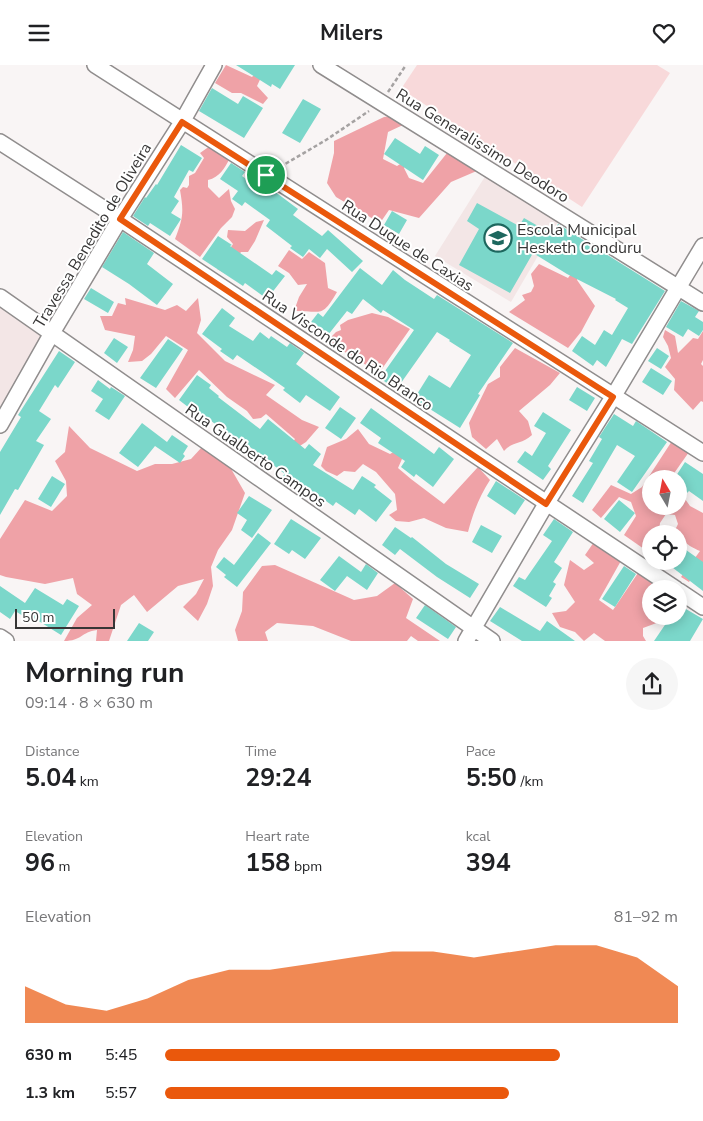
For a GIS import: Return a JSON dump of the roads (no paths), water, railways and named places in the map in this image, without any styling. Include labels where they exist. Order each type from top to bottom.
[{"type":"street","name":"Rua Duque de Caxias","points":[[95,65],[703,453]]},
{"type":"street","name":"Travessa Benedito de Oliveira","points":[[0,425],[52,333],[120,219],[182,122],[214,65]]},
{"type":"street","name":"Rua Generalissimo Deodoro","points":[[321,65],[703,303]]},
{"type":"street","name":"Rua Visconde do Rio Branco","points":[[0,142],[120,219],[662,580]]},
{"type":"street","points":[[469,635],[546,504],[613,397],[703,246]]},
{"type":"street","name":"Rua Gualberto Campos","points":[[0,297],[469,635],[492,641]]},
{"type":"street","name":"Rua Visconde do Rio Branco","points":[[687,597],[703,607]]},
{"type":"street","points":[[0,637],[6,641]]},
{"type":"place","name":"Escola Municipal Hesketh Conduru","points":[[498,238]]}]
